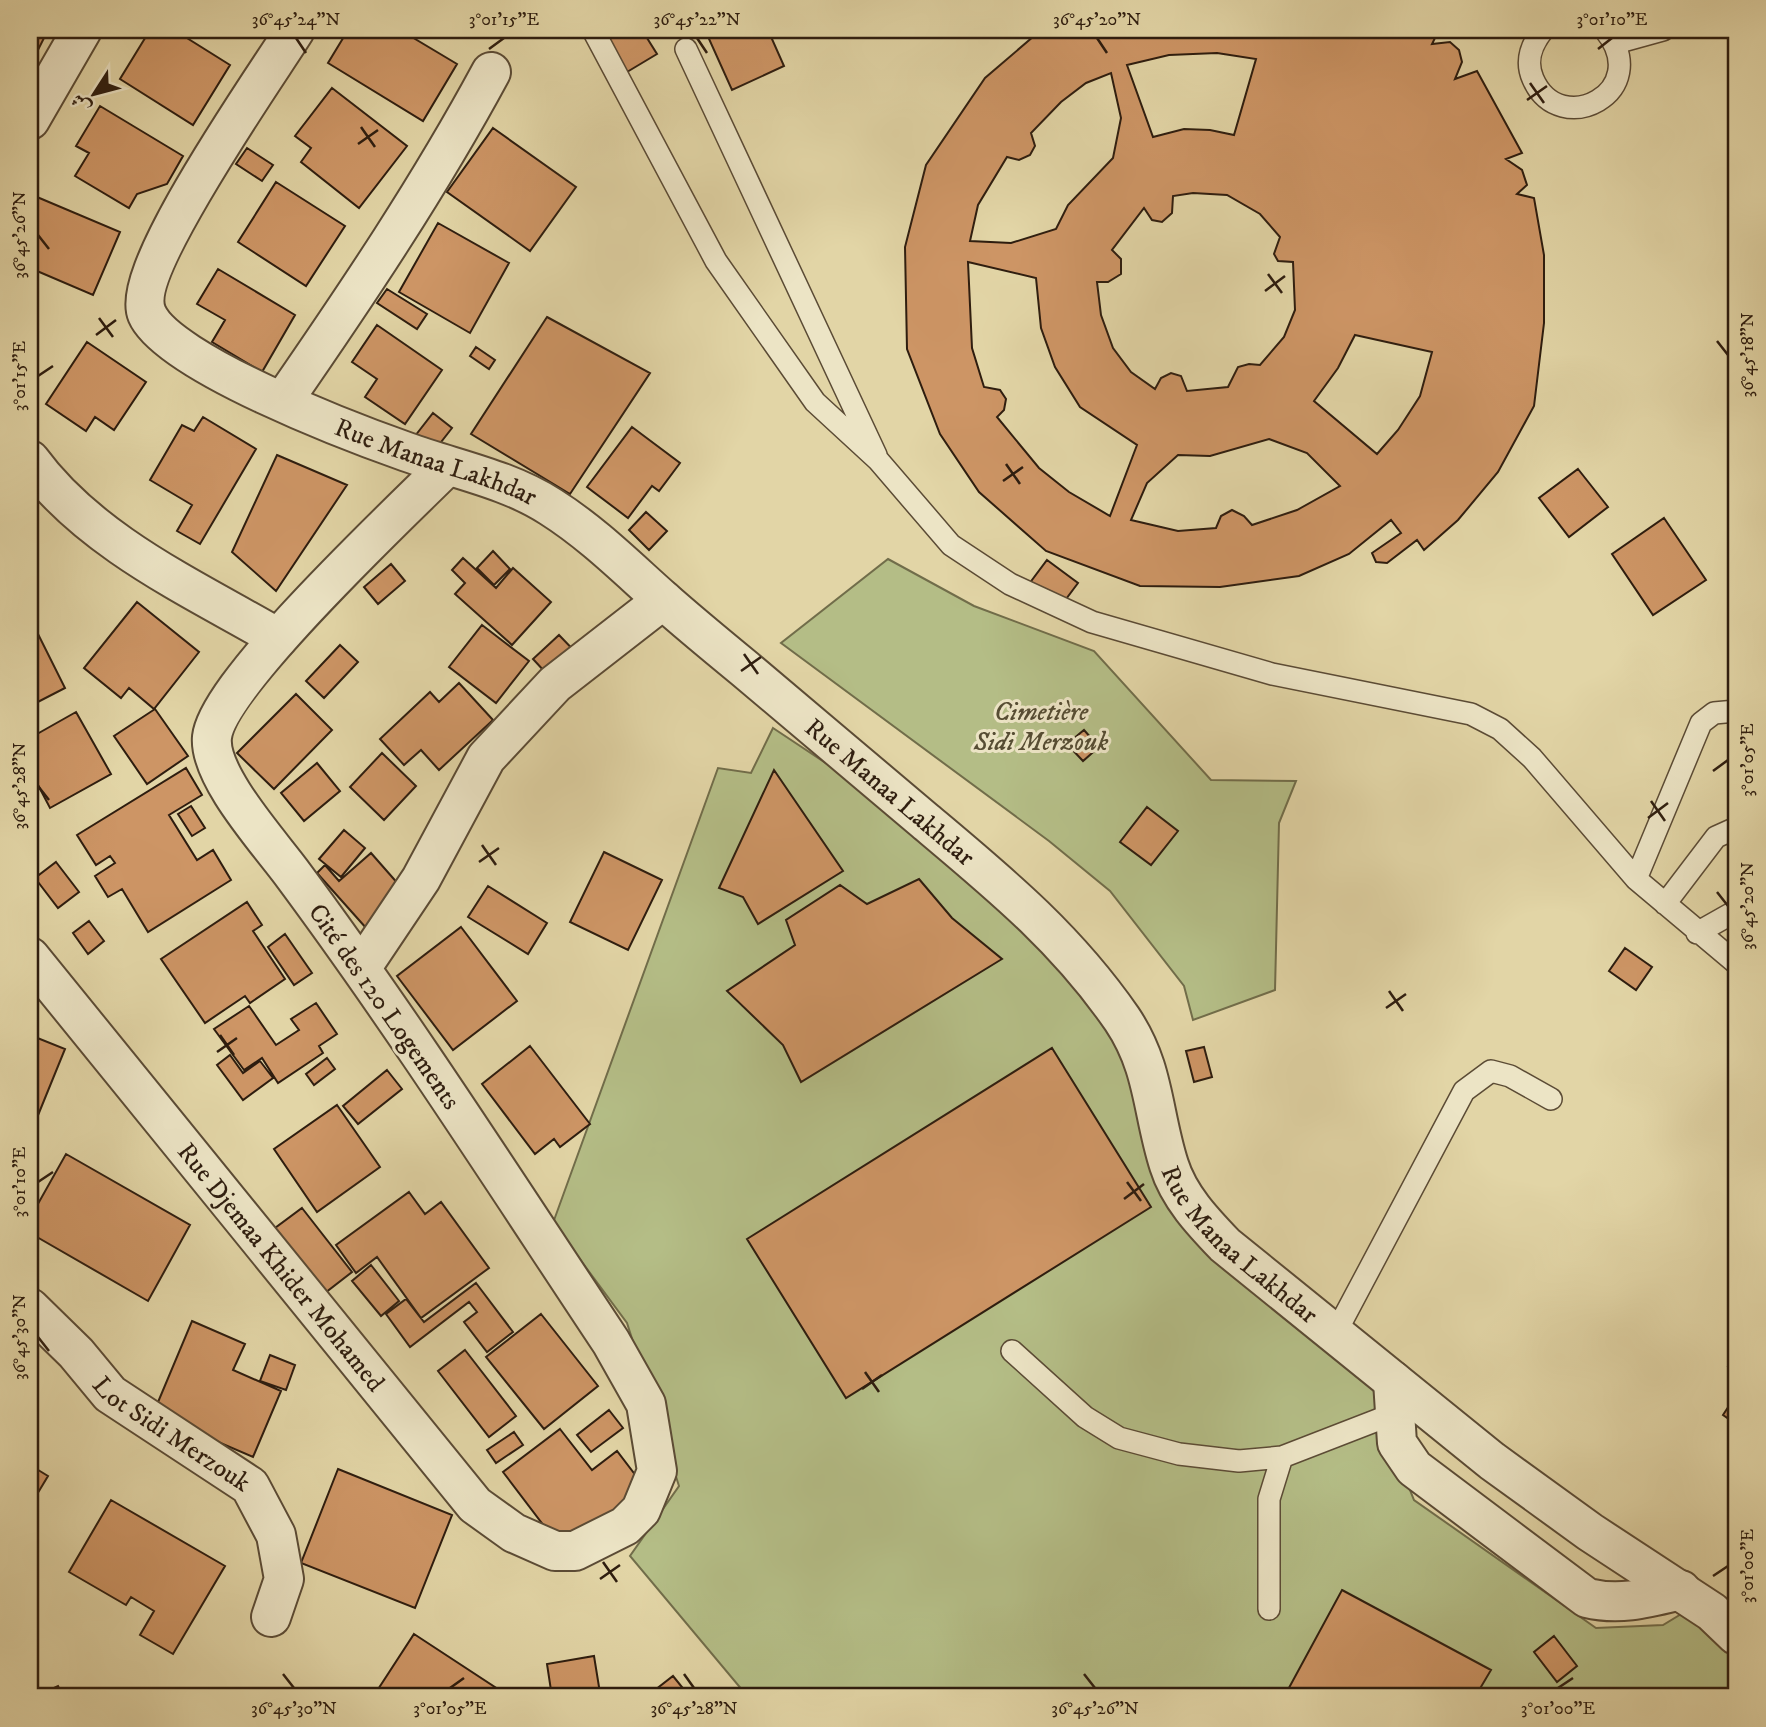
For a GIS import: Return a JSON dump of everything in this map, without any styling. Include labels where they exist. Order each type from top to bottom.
[{"type":"street","points":[[30,120],[82,30]]},
{"type":"street","name":"Rue Manaa Lakhdar","points":[[295,30],[170,231],[149,274],[143,303],[154,327],[171,343],[237,380],[371,439],[511,487],[548,505],[601,543],[663,600],[1008,891],[1078,959],[1125,1024],[1148,1068],[1169,1167],[1194,1212],[1225,1245],[1335,1334],[1393,1397],[1492,1461],[1590,1532],[1681,1590],[1712,1612],[1736,1635]]},
{"type":"street","points":[[283,401],[368,278],[447,155],[491,72]]},
{"type":"street","points":[[30,460],[64,498],[117,543],[278,638]]},
{"type":"street","name":"Cité des 120 Logements","points":[[447,466],[278,638],[220,715],[212,737],[215,760],[237,799],[362,967],[611,1342],[646,1404],[657,1471],[640,1510],[625,1526],[575,1551],[555,1551]]},
{"type":"street","points":[[362,967],[422,879],[486,758],[555,684],[663,600]]},
{"type":"street","name":"Rue Djemaa Khider Mohamed","points":[[30,957],[475,1505],[514,1534],[555,1551]]},
{"type":"street","name":"Lot Sidi Merzouk","points":[[30,1308],[76,1353],[110,1394],[250,1486],[276,1535],[284,1579],[271,1617]]},
{"type":"street","points":[[1393,1397],[1397,1443],[1414,1468],[1587,1598],[1608,1603],[1627,1602],[1681,1590]]},
{"type":"lane","points":[[593,30],[716,261],[815,402],[878,460],[951,545],[1010,584],[1092,622],[1272,674],[1471,714],[1500,729],[1531,758],[1636,879],[1697,933],[1736,963]]},
{"type":"lane","points":[[1543,30],[1534,41],[1529,56],[1530,72],[1546,98],[1575,108],[1591,105],[1605,97],[1619,75],[1620,58],[1611,37],[1664,30]]},
{"type":"lane","points":[[686,49],[878,460]]},
{"type":"lane","points":[[1636,879],[1700,723],[1714,713],[1736,711]]},
{"type":"lane","points":[[1665,904],[1716,837],[1736,828]]},
{"type":"lane","points":[[1697,933],[1736,911]]},
{"type":"lane","points":[[1335,1334],[1464,1091],[1491,1071],[1510,1076],[1551,1098]]},
{"type":"lane","points":[[1012,1350],[1085,1417],[1119,1438],[1179,1454],[1239,1461],[1282,1457],[1393,1397]]},
{"type":"lane","points":[[1269,1609],[1269,1499],[1282,1457]]},
{"type":"green space","name":"Cimetière Sidi Merzouk","points":[[888,559],[974,606],[1094,651],[1211,780],[1296,781],[1279,823],[1275,990],[1193,1020],[1184,986],[1110,891],[1049,841],[781,643]]},
{"type":"green space","points":[[773,728],[1002,880],[1125,1014],[1180,1179],[1367,1361],[1396,1455],[1414,1500],[1596,1628],[1663,1625],[1701,1602],[1736,1649],[1736,1697],[748,1697],[630,1556],[679,1486],[627,1323],[553,1223],[718,768],[751,773]]},
{"type":"building","points":[[30,30],[48,30],[38,50],[30,46]]},
{"type":"building","points":[[150,30],[174,30],[230,65],[193,125],[120,79]]},
{"type":"building","points":[[348,30],[400,30],[457,64],[423,121],[328,63]]},
{"type":"building","points":[[601,30],[642,30],[657,54],[627,72]]},
{"type":"building","points":[[705,30],[768,30],[784,66],[732,90]]},
{"type":"building","points":[[1041,30],[1436,30],[1438,32],[1432,44],[1450,42],[1459,50],[1462,62],[1455,79],[1477,71],[1522,153],[1506,159],[1522,170],[1527,185],[1517,194],[1534,198],[1544,255],[1544,323],[1534,406],[1498,472],[1458,520],[1424,550],[1417,540],[1387,563],[1376,562],[1372,553],[1401,533],[1391,520],[1349,554],[1299,576],[1220,587],[1140,586],[1046,551],[979,492],[940,434],[907,349],[905,247],[926,165],[985,78]],"holes":[[[1217,53],[1256,59],[1234,135],[1210,130],[1184,129],[1153,137],[1127,65],[1169,55]],[[1111,73],[1121,118],[1113,158],[1068,205],[1056,229],[1011,243],[970,241],[978,205],[1007,157],[1019,160],[1030,155],[1035,146],[1031,133],[1061,102],[1086,83]],[[1193,193],[1227,195],[1260,214],[1280,237],[1274,254],[1278,261],[1293,262],[1295,310],[1284,337],[1260,365],[1238,367],[1228,387],[1187,391],[1181,376],[1171,373],[1161,378],[1155,389],[1131,372],[1113,348],[1101,315],[1097,282],[1108,282],[1121,274],[1121,259],[1112,250],[1144,208],[1152,220],[1162,222],[1172,213],[1173,196]],[[968,262],[1036,278],[1041,328],[1055,367],[1080,407],[1137,445],[1110,516],[1069,492],[1039,468],[997,417],[1004,410],[1006,399],[1000,390],[984,387],[972,348]],[[1355,335],[1432,352],[1420,396],[1398,430],[1377,454],[1314,401],[1338,368]],[[1269,439],[1307,453],[1340,486],[1297,510],[1252,525],[1244,516],[1232,510],[1221,516],[1216,528],[1178,531],[1131,520],[1147,483],[1178,455],[1210,456]]]},
{"type":"building","points":[[332,88],[407,146],[359,208],[301,162],[311,148],[295,136]]},
{"type":"building","points":[[100,106],[183,156],[167,184],[137,194],[129,208],[75,176],[89,153],[76,146]]},
{"type":"building","points":[[493,128],[576,187],[530,251],[447,192]]},
{"type":"building","points":[[247,148],[273,165],[262,181],[236,164]]},
{"type":"building","points":[[276,182],[345,226],[306,286],[238,242]]},
{"type":"building","points":[[37,197],[120,232],[93,295],[30,268],[30,214]]},
{"type":"building","points":[[438,223],[509,263],[470,333],[399,292]]},
{"type":"building","points":[[218,269],[295,315],[262,372],[212,342],[225,320],[197,304]]},
{"type":"building","points":[[387,289],[427,314],[417,329],[377,303]]},
{"type":"building","points":[[547,317],[650,373],[570,494],[471,434]]},
{"type":"building","points":[[377,325],[442,370],[405,424],[365,397],[377,379],[352,362]]},
{"type":"building","points":[[87,342],[146,382],[114,430],[95,417],[86,431],[46,404]]},
{"type":"building","points":[[476,347],[495,360],[489,369],[470,356]]},
{"type":"building","points":[[433,413],[452,428],[434,451],[415,436]]},
{"type":"building","points":[[203,417],[256,449],[200,544],[177,531],[192,505],[150,480],[182,425],[194,431]]},
{"type":"building","points":[[632,427],[680,463],[659,491],[652,486],[628,518],[587,487]]},
{"type":"building","points":[[277,455],[347,485],[276,591],[232,552]]},
{"type":"building","points":[[1578,469],[1608,507],[1569,537],[1539,498]]},
{"type":"building","points":[[646,512],[667,531],[649,550],[629,530]]},
{"type":"building","points":[[1664,518],[1706,580],[1653,615],[1612,554]]},
{"type":"building","points":[[493,551],[510,569],[494,585],[477,568]]},
{"type":"building","points":[[463,558],[496,588],[513,568],[551,602],[512,645],[455,594],[465,583],[452,570]]},
{"type":"building","points":[[1047,560],[1078,583],[1060,607],[1029,584]]},
{"type":"building","points":[[391,564],[405,581],[378,604],[364,587]]},
{"type":"building","points":[[137,602],[199,652],[154,709],[129,688],[121,698],[84,668]]},
{"type":"building","points":[[30,618],[65,688],[30,706]]},
{"type":"building","points":[[482,625],[529,661],[496,703],[449,667]]},
{"type":"building","points":[[559,635],[584,661],[558,686],[533,659]]},
{"type":"building","points":[[340,645],[358,662],[324,698],[306,681]]},
{"type":"building","points":[[459,683],[493,720],[439,770],[421,750],[404,765],[380,739],[430,692],[439,702]]},
{"type":"building","points":[[296,694],[332,730],[274,789],[237,753]]},
{"type":"building","points":[[155,709],[188,756],[147,784],[114,736]]},
{"type":"building","points":[[76,712],[111,774],[50,808],[38,785],[30,790],[30,738]]},
{"type":"building","points":[[1084,730],[1099,747],[1083,761],[1067,744]]},
{"type":"building","points":[[382,753],[416,786],[384,820],[350,787]]},
{"type":"building","points":[[317,763],[340,791],[304,821],[281,793]]},
{"type":"building","points":[[186,768],[202,795],[169,815],[197,860],[213,850],[231,880],[148,932],[122,889],[108,897],[95,876],[115,863],[110,856],[96,865],[77,835]]},
{"type":"building","points":[[774,770],[843,871],[758,924],[743,897],[719,888]]},
{"type":"building","points":[[191,806],[205,828],[192,836],[178,814]]},
{"type":"building","points":[[1147,807],[1178,831],[1151,865],[1120,842]]},
{"type":"building","points":[[344,830],[365,848],[341,877],[319,859]]},
{"type":"building","points":[[604,852],[662,880],[628,950],[570,922]]},
{"type":"building","points":[[371,853],[407,894],[367,929],[317,873],[325,865],[339,881]]},
{"type":"building","points":[[56,862],[79,892],[58,908],[35,878]]},
{"type":"building","points":[[919,879],[952,918],[1002,959],[801,1082],[783,1045],[727,991],[795,945],[786,920],[840,885],[867,904]]},
{"type":"building","points":[[488,886],[547,923],[528,954],[468,917]]},
{"type":"building","points":[[247,902],[262,925],[253,931],[285,979],[250,1003],[245,996],[205,1023],[161,959]]},
{"type":"building","points":[[89,921],[104,941],[88,954],[73,933]]},
{"type":"building","points":[[461,927],[517,1001],[453,1050],[397,976]]},
{"type":"building","points":[[285,934],[312,973],[294,985],[268,947]]},
{"type":"building","points":[[1625,948],[1652,967],[1636,990],[1609,971]]},
{"type":"building","points":[[316,1003],[337,1034],[319,1046],[323,1053],[278,1083],[262,1058],[244,1070],[214,1029],[249,1006],[276,1045],[299,1030],[291,1019]]},
{"type":"building","points":[[30,1035],[65,1049],[32,1130],[30,1129]]},
{"type":"building","points":[[530,1046],[590,1124],[560,1147],[554,1139],[535,1154],[482,1084]]},
{"type":"building","points":[[1204,1047],[1212,1077],[1194,1082],[1186,1051]]},
{"type":"building","points":[[1052,1048],[1151,1207],[846,1398],[747,1239]]},
{"type":"building","points":[[230,1055],[243,1073],[260,1061],[273,1078],[243,1100],[217,1065]]},
{"type":"building","points":[[327,1058],[335,1069],[314,1085],[306,1074]]},
{"type":"building","points":[[387,1070],[402,1089],[358,1124],[343,1106]]},
{"type":"building","points":[[337,1105],[380,1167],[317,1212],[274,1149]]},
{"type":"building","points":[[66,1154],[190,1225],[148,1301],[30,1233],[30,1218]]},
{"type":"building","points":[[409,1192],[425,1214],[441,1202],[489,1268],[421,1318],[377,1257],[356,1273],[336,1245]]},
{"type":"building","points":[[302,1208],[352,1272],[321,1296],[271,1231]]},
{"type":"building","points":[[371,1265],[399,1301],[381,1316],[352,1281]]},
{"type":"building","points":[[476,1283],[513,1332],[487,1352],[464,1322],[477,1312],[469,1302],[410,1347],[386,1314],[406,1299],[424,1322]]},
{"type":"building","points":[[541,1314],[598,1386],[544,1429],[486,1357]]},
{"type":"building","points":[[192,1321],[245,1344],[233,1370],[281,1391],[253,1457],[153,1414]]},
{"type":"building","points":[[465,1350],[516,1416],[489,1437],[438,1371]]},
{"type":"building","points":[[1736,1354],[1736,1372],[1728,1366]]},
{"type":"building","points":[[270,1355],[295,1365],[286,1390],[260,1381]]},
{"type":"building","points":[[1736,1395],[1736,1424],[1723,1415]]},
{"type":"building","points":[[609,1410],[623,1428],[591,1452],[577,1435]]},
{"type":"building","points":[[560,1429],[592,1470],[617,1451],[646,1489],[563,1551],[503,1472]]},
{"type":"building","points":[[514,1432],[523,1445],[496,1463],[487,1450]]},
{"type":"building","points":[[30,1465],[48,1476],[30,1506]]},
{"type":"building","points":[[338,1469],[452,1515],[415,1608],[301,1563]]},
{"type":"building","points":[[111,1500],[225,1566],[173,1654],[140,1635],[154,1611],[131,1597],[126,1605],[69,1572]]},
{"type":"building","points":[[1342,1590],[1491,1670],[1475,1697],[1284,1697]]},
{"type":"building","points":[[414,1634],[510,1697],[373,1697]]},
{"type":"building","points":[[1554,1636],[1577,1666],[1557,1682],[1534,1652]]},
{"type":"building","points":[[594,1656],[600,1693],[552,1697],[547,1664]]},
{"type":"building","points":[[673,1676],[690,1697],[646,1697]]},
{"type":"building","points":[[58,1686],[63,1697],[34,1697]]}]
